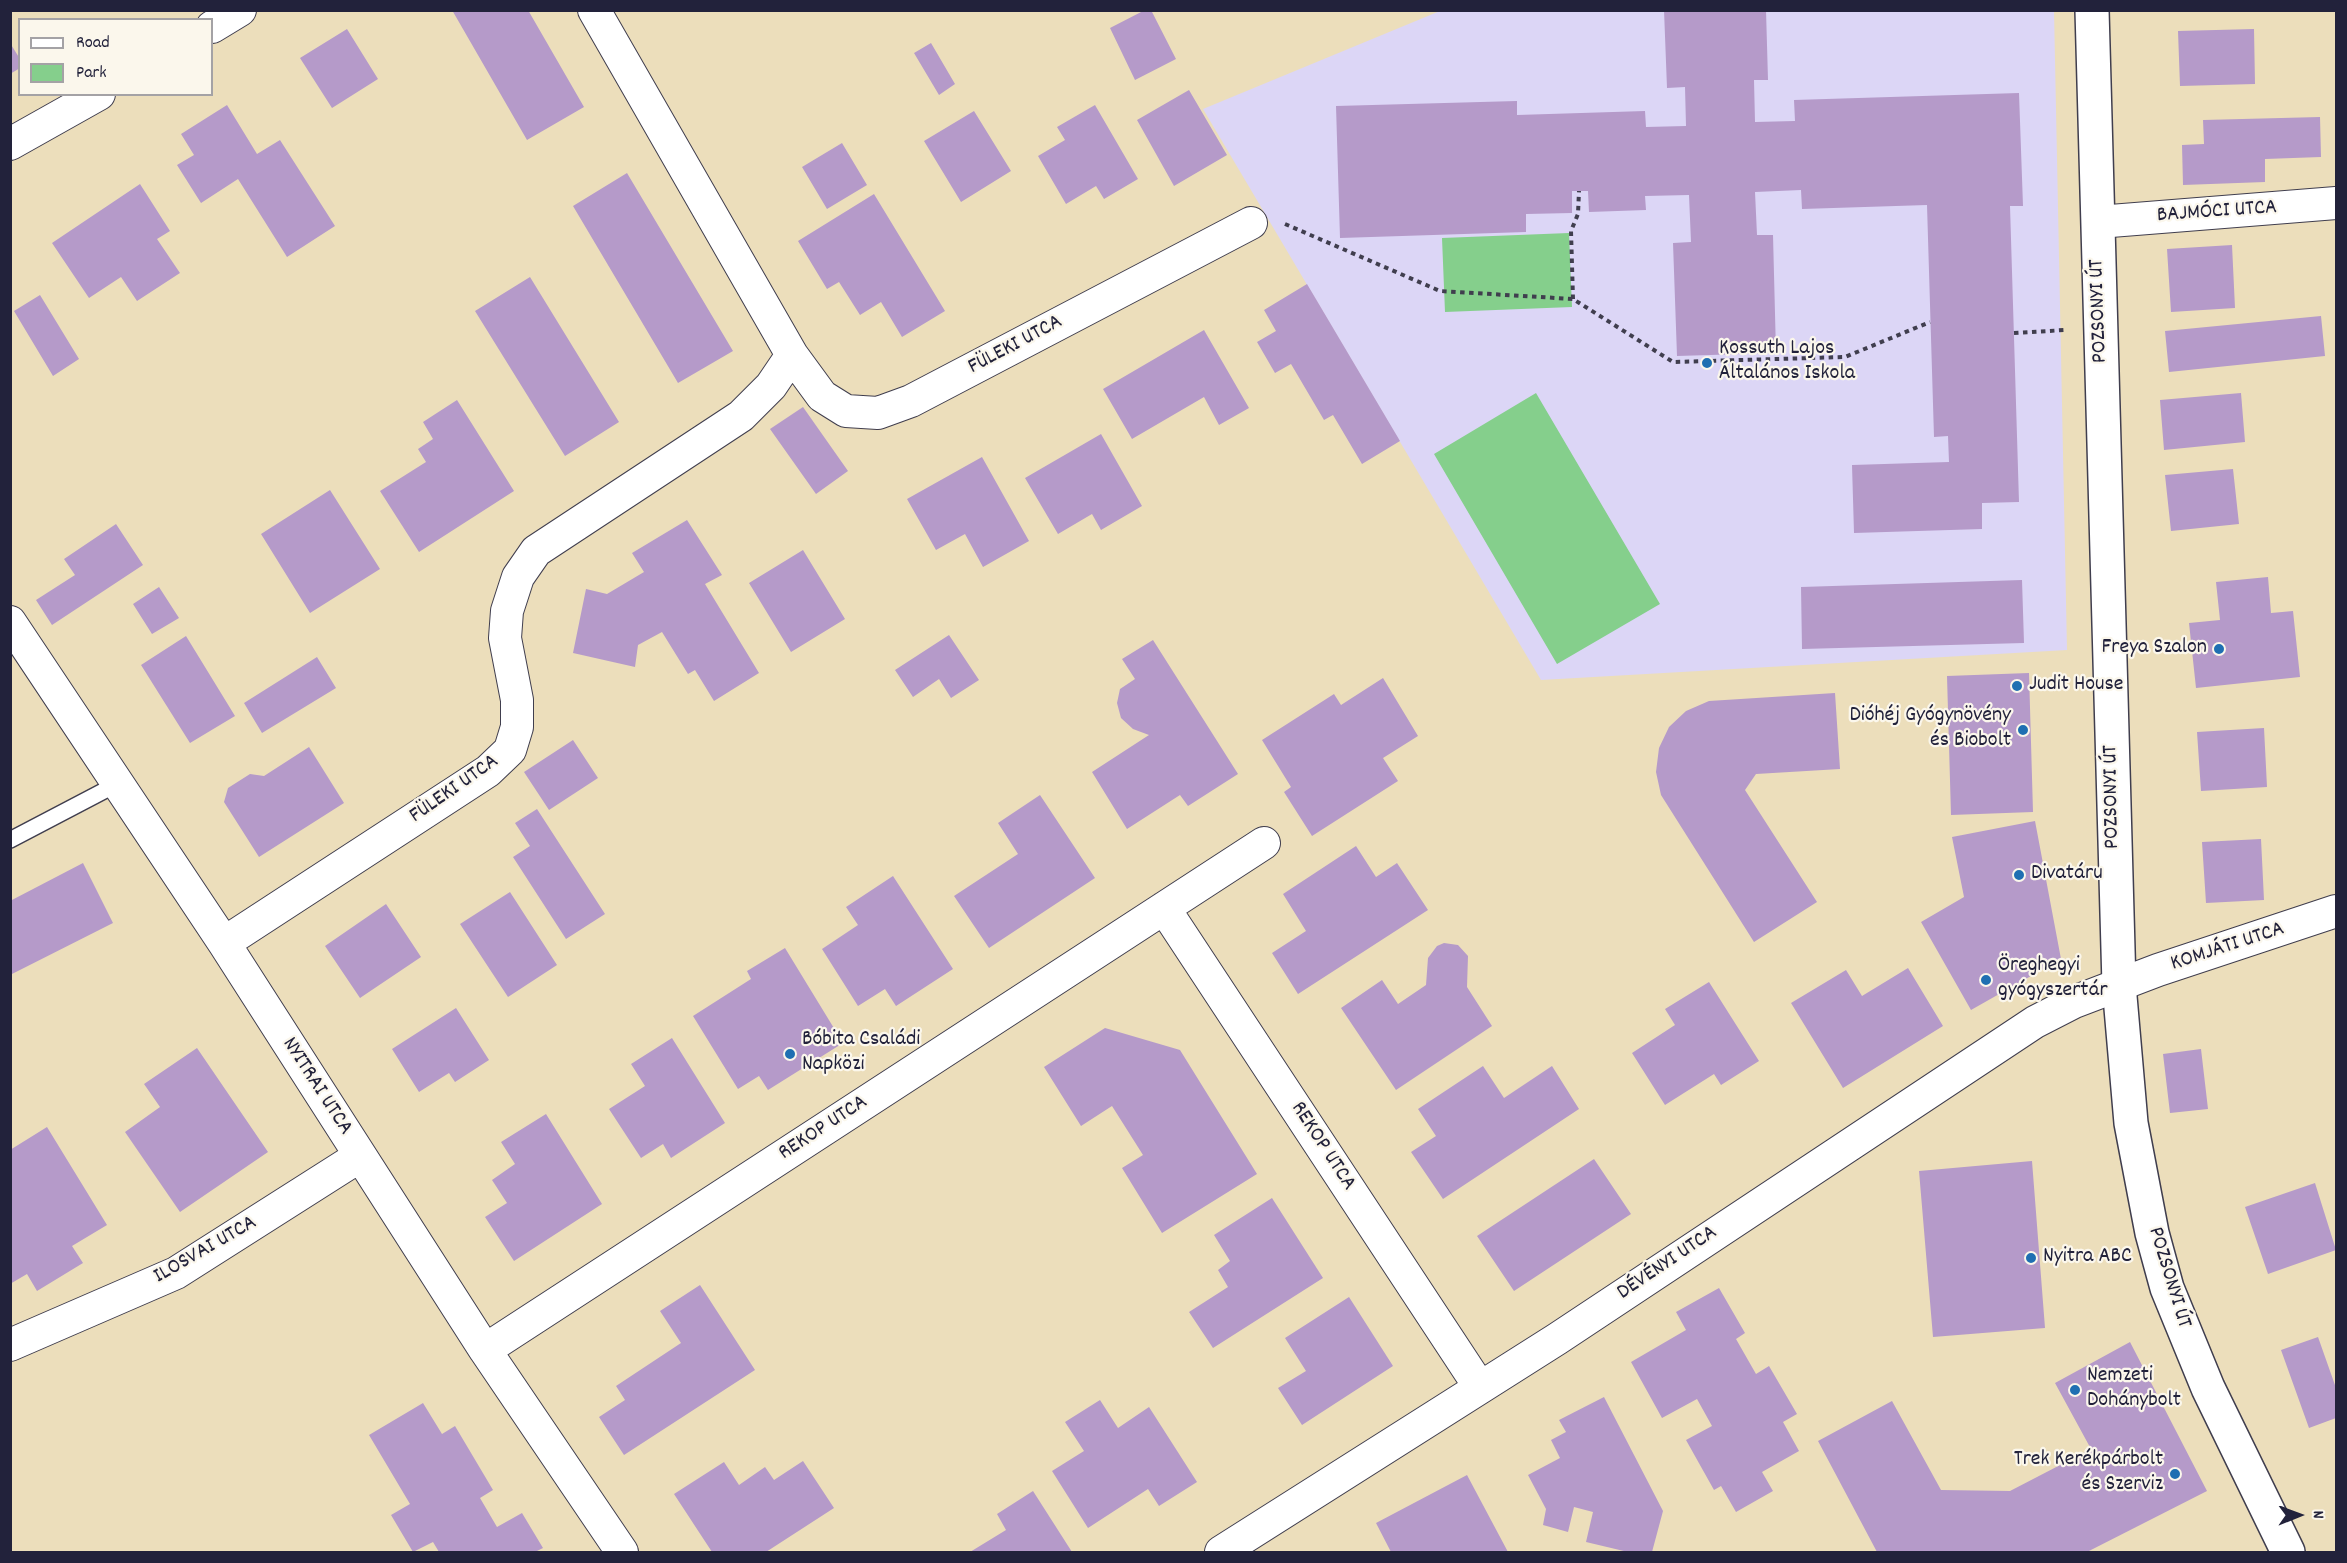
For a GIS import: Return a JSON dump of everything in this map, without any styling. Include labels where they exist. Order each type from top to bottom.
[{"type":"street","points":[[213,26],[240,10]]},
{"type":"street","name":"FÜLEKI UTCA","points":[[594,10],[792,355],[822,396],[846,411],[878,413],[911,401],[1251,224]]},
{"type":"street","name":"POZSONYI ÚT","points":[[2092,10],[2119,984],[2131,1123],[2152,1233],[2168,1288],[2208,1388],[2288,1552]]},
{"type":"street","points":[[10,144],[95,96]]},
{"type":"street","name":"BAJMÓCI UTCA","points":[[2098,222],[2337,203]]},
{"type":"street","name":"FÜLEKI UTCA","points":[[224,943],[488,771],[510,750],[517,727],[517,700],[505,638],[507,611],[518,577],[536,551],[741,416],[771,386],[792,355]]},
{"type":"street","name":"NYITRAI UTCA","points":[[10,622],[224,943],[485,1350],[622,1552]]},
{"type":"street","name":"REKOP UTCA","points":[[485,1350],[1264,843]]},
{"type":"street","name":"REKOP UTCA","points":[[1164,908],[1479,1386]]},
{"type":"street","name":"KOMJÁTI UTCA","points":[[2119,984],[2337,911]]},
{"type":"street","name":"DÉVÉNYI UTCA","points":[[1221,1552],[1479,1386],[1557,1339],[2035,1022],[2119,984]]},
{"type":"street","name":"ILOSVAI UTCA","points":[[10,1345],[176,1273],[360,1156]]},
{"type":"lane","points":[[10,840],[117,784]]},
{"type":"path","points":[[1573,299],[1571,231],[1578,214],[1579,191]]},
{"type":"path","points":[[1251,224],[1266,216],[1440,291],[1573,299],[1673,362],[1845,357],[1930,322]]},
{"type":"path","points":[[2014,333],[2070,330]]},
{"type":"shaded area","name":"Kossuth Lajos Általános Iskola","points":[[1440,11],[2054,11],[2067,650],[1541,680],[1203,109]]},
{"type":"green space","points":[[1569,233],[1572,307],[1445,312],[1442,238]]},
{"type":"green space","points":[[1536,393],[1660,604],[1557,664],[1434,454]]},
{"type":"building","points":[[452,10],[528,10],[584,107],[527,140]]},
{"type":"building","points":[[1145,10],[1151,10],[1176,59],[1135,80],[1110,28]]},
{"type":"building","points":[[1664,10],[1766,10],[1768,80],[1754,80],[1755,122],[1795,121],[1794,100],[2019,93],[2023,206],[2010,206],[2019,502],[1982,503],[1982,529],[1854,533],[1852,465],[1949,462],[1948,436],[1934,437],[1927,205],[1802,209],[1801,190],[1755,192],[1757,235],[1773,235],[1776,353],[1677,356],[1673,243],[1691,242],[1689,195],[1645,196],[1646,210],[1589,212],[1588,191],[1572,191],[1572,213],[1526,214],[1526,232],[1340,238],[1336,106],[1517,101],[1517,115],[1645,111],[1646,127],[1686,126],[1685,87],[1667,88]]},
{"type":"building","points":[[347,29],[378,79],[332,108],[300,58]]},
{"type":"building","points":[[2254,29],[2255,84],[2180,86],[2178,31]]},
{"type":"building","points":[[10,43],[18,56],[18,69],[10,74]]},
{"type":"building","points":[[931,43],[955,84],[939,95],[914,53]]},
{"type":"building","points":[[1189,90],[1227,155],[1174,186],[1137,120]]},
{"type":"building","points":[[227,105],[257,154],[280,140],[335,226],[287,257],[238,179],[201,203],[177,165],[194,155],[181,134]]},
{"type":"building","points":[[1095,105],[1138,179],[1104,199],[1096,186],[1066,204],[1038,156],[1065,140],[1057,127]]},
{"type":"building","points":[[974,111],[1011,171],[961,202],[924,141]]},
{"type":"building","points":[[2320,117],[2321,157],[2265,159],[2265,182],[2183,185],[2182,145],[2204,144],[2203,120]]},
{"type":"building","points":[[842,143],[867,185],[827,209],[802,167]]},
{"type":"building","points":[[627,173],[733,351],[678,383],[573,206]]},
{"type":"building","points":[[140,184],[170,231],[157,239],[180,273],[137,301],[121,277],[89,298],[52,243]]},
{"type":"building","points":[[874,194],[945,311],[902,337],[881,302],[860,315],[839,282],[827,289],[798,241]]},
{"type":"building","points":[[2232,245],[2235,308],[2171,312],[2167,249]]},
{"type":"building","points":[[530,277],[619,422],[565,456],[475,311]]},
{"type":"building","points":[[1307,284],[1400,441],[1362,464],[1333,415],[1324,420],[1291,364],[1275,373],[1257,342],[1276,331],[1264,310]]},
{"type":"building","points":[[40,295],[79,359],[53,376],[14,311]]},
{"type":"building","points":[[2321,316],[2325,356],[2169,372],[2165,331]]},
{"type":"building","points":[[1204,330],[1249,408],[1219,425],[1204,397],[1132,439],[1103,389]]},
{"type":"building","points":[[2241,393],[2245,442],[2164,450],[2160,400]]},
{"type":"building","points":[[457,400],[514,491],[419,552],[380,491],[426,462],[418,449],[433,439],[423,422]]},
{"type":"building","points":[[803,407],[848,471],[816,494],[770,429]]},
{"type":"building","points":[[1101,434],[1142,506],[1101,530],[1092,514],[1058,534],[1025,478]]},
{"type":"building","points":[[982,457],[1029,541],[983,567],[965,534],[936,550],[907,499]]},
{"type":"building","points":[[2233,469],[2239,524],[2171,531],[2165,475]]},
{"type":"building","points":[[330,490],[380,569],[310,613],[261,534]]},
{"type":"building","points":[[687,520],[722,575],[705,584],[759,673],[714,701],[695,670],[688,674],[662,632],[638,645],[635,667],[573,653],[586,589],[607,594],[644,572],[632,553]]},
{"type":"building","points":[[116,524],[143,565],[52,625],[36,600],[75,575],[64,559]]},
{"type":"building","points":[[803,550],[845,619],[791,652],[749,583]]},
{"type":"building","points":[[2268,577],[2271,613],[2293,611],[2300,677],[2196,688],[2189,623],[2220,620],[2216,582]]},
{"type":"building","points":[[2022,580],[2024,643],[1802,649],[1801,587]]},
{"type":"building","points":[[159,587],[179,618],[152,634],[133,604]]},
{"type":"building","points":[[949,635],[979,680],[951,698],[939,679],[913,697],[895,670]]},
{"type":"building","points":[[186,636],[235,716],[190,743],[141,665]]},
{"type":"building","points":[[1153,640],[1238,774],[1188,806],[1180,795],[1127,829],[1092,772],[1149,735],[1133,729],[1121,718],[1117,703],[1120,689],[1135,679],[1122,659]]},
{"type":"building","points":[[317,657],[336,688],[262,733],[244,703]]},
{"type":"building","points":[[2029,673],[2033,812],[1951,815],[1947,676]]},
{"type":"building","points":[[1383,678],[1418,736],[1383,758],[1398,781],[1312,836],[1284,792],[1291,787],[1262,740],[1334,694],[1341,705]]},
{"type":"building","points":[[1835,693],[1840,769],[1756,774],[1745,790],[1817,902],[1754,942],[1661,795],[1656,772],[1659,748],[1669,727],[1686,711],[1709,701]]},
{"type":"building","points":[[2264,728],[2267,787],[2201,791],[2197,732]]},
{"type":"building","points":[[573,740],[598,778],[549,810],[524,772]]},
{"type":"building","points":[[309,747],[344,803],[259,857],[224,802],[228,788],[250,774],[264,776]]},
{"type":"building","points":[[1040,795],[1095,878],[989,948],[954,896],[1018,854],[998,823]]},
{"type":"building","points":[[537,809],[605,914],[566,939],[513,857],[530,846],[515,823]]},
{"type":"building","points":[[2035,821],[2061,959],[1971,1010],[1921,922],[1964,897],[1952,837]]},
{"type":"building","points":[[2261,839],[2264,900],[2206,903],[2202,842]]},
{"type":"building","points":[[1356,846],[1376,877],[1397,863],[1428,910],[1298,994],[1272,953],[1306,931],[1283,894]]},
{"type":"building","points":[[83,863],[113,923],[10,975],[10,901]]},
{"type":"building","points":[[893,876],[953,969],[896,1006],[885,989],[858,1006],[822,949],[858,925],[846,907]]},
{"type":"building","points":[[510,892],[557,965],[508,997],[460,924]]},
{"type":"building","points":[[386,904],[421,957],[360,998],[325,946]]},
{"type":"building","points":[[1444,943],[1458,945],[1468,956],[1467,987],[1492,1026],[1396,1090],[1341,1008],[1382,980],[1398,1004],[1426,985],[1428,958],[1437,946]]},
{"type":"building","points":[[785,948],[843,1043],[768,1090],[759,1076],[738,1089],[693,1016],[751,979],[747,971]]},
{"type":"building","points":[[1908,968],[1943,1026],[1843,1088],[1791,1003],[1846,970],[1862,996]]},
{"type":"building","points":[[1709,982],[1759,1061],[1721,1085],[1714,1074],[1665,1105],[1632,1053],[1675,1025],[1665,1009]]},
{"type":"building","points":[[456,1008],[489,1060],[455,1082],[449,1073],[419,1092],[392,1049]]},
{"type":"building","points":[[1105,1028],[1180,1050],[1257,1174],[1162,1233],[1122,1168],[1143,1155],[1112,1106],[1081,1126],[1044,1067]]},
{"type":"building","points":[[672,1038],[725,1123],[671,1158],[663,1144],[641,1158],[609,1109],[645,1086],[631,1064]]},
{"type":"building","points":[[197,1048],[268,1152],[180,1212],[125,1132],[160,1107],[144,1084]]},
{"type":"building","points":[[2201,1049],[2208,1109],[2170,1113],[2163,1054]]},
{"type":"building","points":[[1483,1066],[1504,1098],[1552,1066],[1579,1109],[1443,1199],[1411,1152],[1436,1136],[1418,1109]]},
{"type":"building","points":[[546,1114],[602,1204],[514,1261],[485,1217],[507,1203],[492,1180],[515,1164],[501,1142]]},
{"type":"building","points":[[47,1127],[107,1225],[72,1246],[83,1263],[37,1291],[27,1274],[10,1284],[10,1150]]},
{"type":"building","points":[[1594,1159],[1631,1214],[1514,1291],[1477,1236]]},
{"type":"building","points":[[2032,1161],[2045,1328],[1933,1337],[1919,1171]]},
{"type":"building","points":[[2315,1183],[2336,1250],[2268,1274],[2245,1207]]},
{"type":"building","points":[[1272,1198],[1323,1278],[1213,1348],[1189,1312],[1228,1287],[1218,1270],[1230,1261],[1214,1235]]},
{"type":"building","points":[[700,1285],[755,1370],[624,1455],[599,1417],[625,1400],[616,1386],[681,1343],[660,1311]]},
{"type":"building","points":[[1719,1288],[1745,1333],[1736,1339],[1756,1374],[1769,1366],[1797,1414],[1783,1422],[1799,1451],[1762,1472],[1773,1491],[1736,1512],[1721,1486],[1714,1490],[1686,1440],[1712,1426],[1697,1399],[1662,1418],[1631,1362],[1686,1330],[1676,1312]]},
{"type":"building","points":[[1349,1297],[1393,1366],[1302,1425],[1278,1388],[1306,1371],[1285,1338]]},
{"type":"building","points":[[2318,1337],[2336,1388],[2336,1418],[2309,1428],[2281,1350]]},
{"type":"building","points":[[2130,1342],[2207,1491],[2087,1552],[1877,1552],[1818,1441],[1892,1401],[1941,1490],[2010,1491],[2091,1449],[2055,1383]]},
{"type":"building","points":[[1604,1397],[1663,1511],[1652,1552],[1628,1552],[1586,1542],[1593,1512],[1574,1507],[1568,1532],[1543,1525],[1546,1509],[1528,1475],[1560,1458],[1551,1440],[1566,1432],[1559,1420]]},
{"type":"building","points":[[1100,1400],[1118,1428],[1149,1407],[1197,1482],[1159,1506],[1148,1489],[1088,1528],[1052,1471],[1084,1451],[1065,1422]]},
{"type":"building","points":[[423,1403],[442,1434],[455,1426],[493,1490],[480,1498],[497,1527],[522,1513],[543,1548],[535,1552],[439,1552],[433,1542],[413,1552],[391,1515],[410,1504],[369,1435]]},
{"type":"building","points":[[803,1461],[834,1508],[766,1552],[712,1552],[674,1494],[724,1462],[739,1485],[765,1467],[774,1480]]},
{"type":"building","points":[[1467,1475],[1508,1552],[1391,1552],[1376,1523]]},
{"type":"building","points":[[1033,1491],[1072,1552],[970,1552],[1006,1530],[997,1514]]},
{"type":"place","name":"Kossuth Lajos Általános Iskola","points":[[1707,363]]},
{"type":"place","name":"Freya Szalon","points":[[2219,649]]},
{"type":"place","name":"Judit House","points":[[2017,686]]},
{"type":"place","name":"Dióhéj Gyógynövény és Biobolt","points":[[2023,730]]},
{"type":"place","name":"Divatáru","points":[[2019,875]]},
{"type":"place","name":"Öreghegyi gyógyszertár","points":[[1986,980]]},
{"type":"place","name":"Bóbita Családi Napközi","points":[[790,1054]]},
{"type":"place","name":"Nyitra ABC","points":[[2031,1258]]},
{"type":"place","name":"Nemzeti Dohánybolt","points":[[2075,1390]]},
{"type":"place","name":"Trek Kerékpárbolt és Szerviz","points":[[2175,1474]]}]
